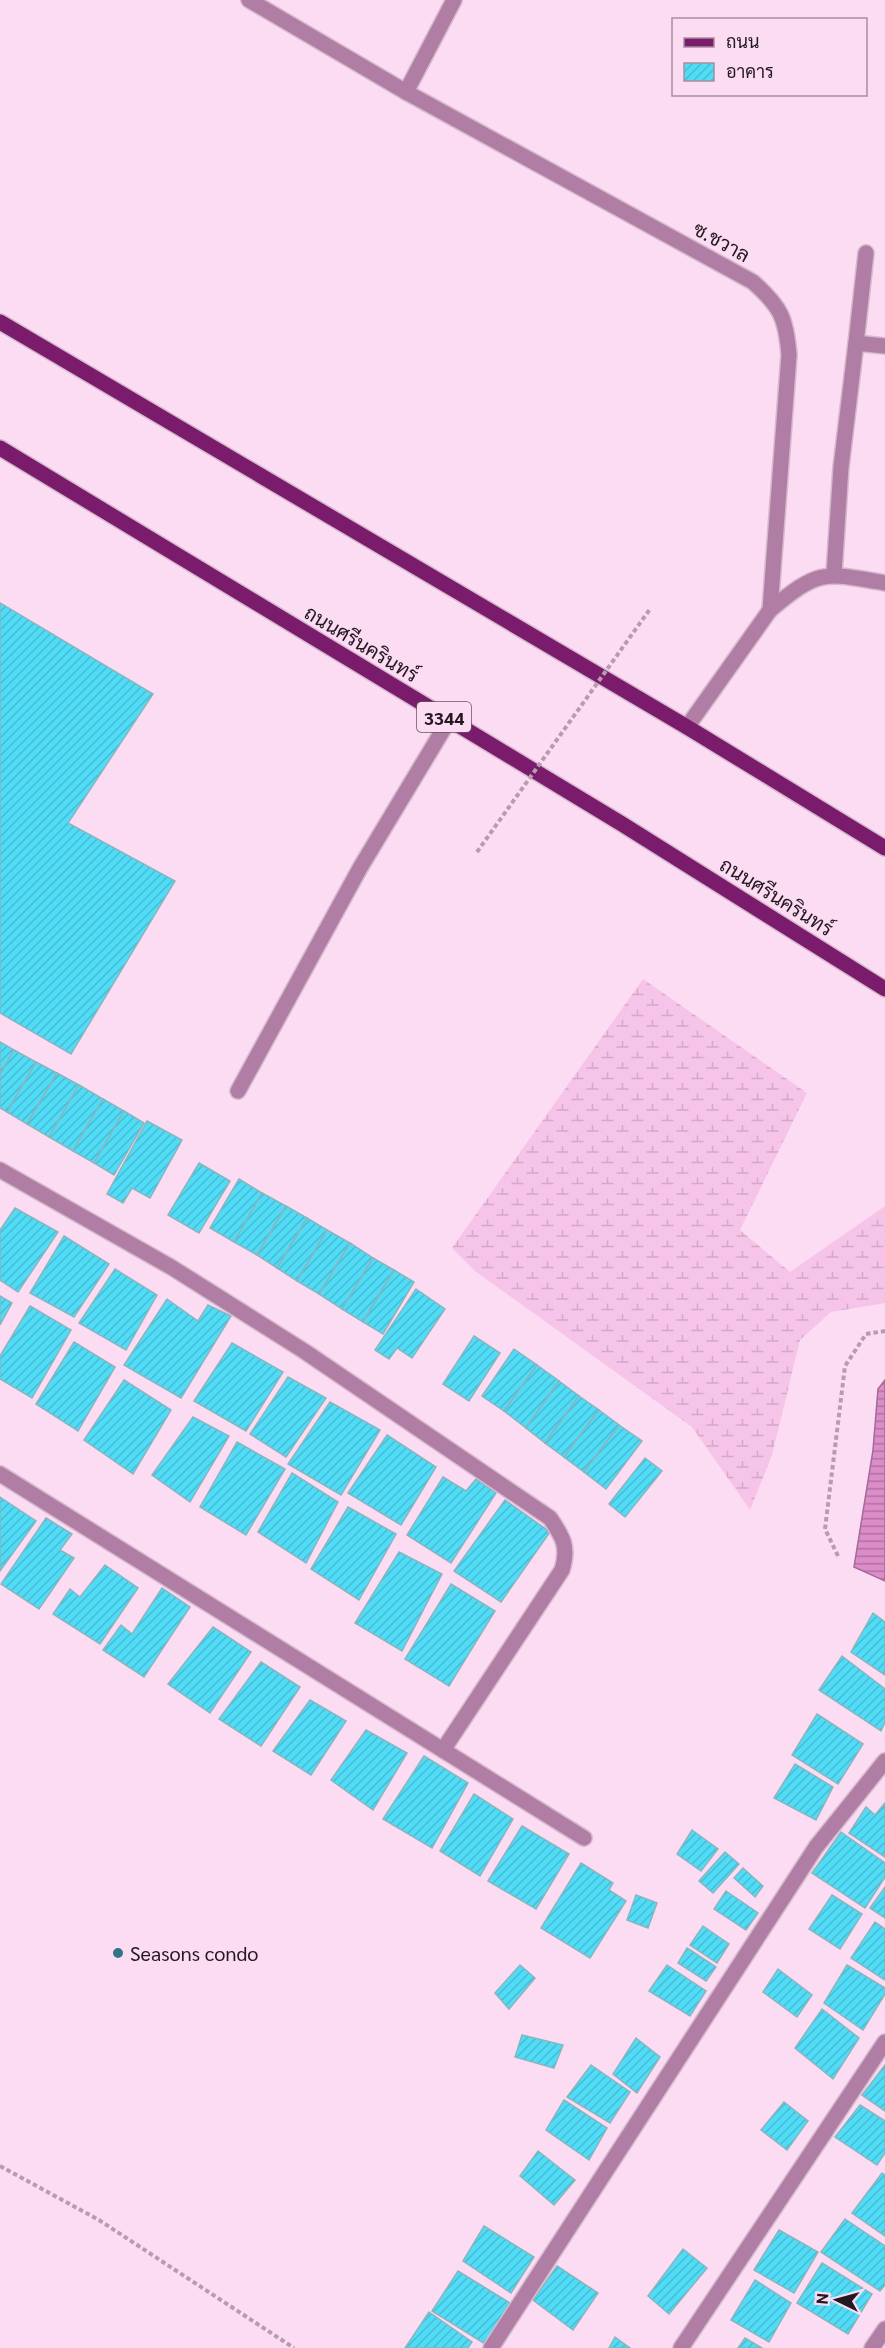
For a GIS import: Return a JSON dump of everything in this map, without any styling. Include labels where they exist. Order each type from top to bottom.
[{"type":"main road","points":[[0,322],[687,727],[885,848]]},
{"type":"main road","name":"ถนนศรีนครินทร์","points":[[0,448],[885,988]]},
{"type":"street","name":"ซ.ชวาล","points":[[249,0],[406,92],[753,282],[778,307],[786,325],[789,355],[771,610]]},
{"type":"street","points":[[406,92],[454,0]]},
{"type":"street","points":[[834,574],[841,467],[866,254]]},
{"type":"street","points":[[856,343],[885,346]]},
{"type":"street","points":[[687,727],[771,610],[798,588],[834,574],[885,583]]},
{"type":"street","points":[[238,1091],[360,868],[449,720]]},
{"type":"street","points":[[0,1170],[171,1268],[304,1351],[550,1518],[564,1538],[567,1555],[562,1570],[443,1750]]},
{"type":"street","points":[[0,1474],[584,1838]]},
{"type":"street","points":[[491,2348],[816,1847],[885,1761]]},
{"type":"street","points":[[681,2348],[885,2042]]},
{"type":"street","points":[[872,2348],[885,2329]]},
{"type":"path","points":[[477,852],[650,609]]},
{"type":"path","points":[[838,1556],[825,1529],[845,1366],[866,1334],[885,1331]]},
{"type":"path","points":[[0,2166],[99,2220],[294,2348]]},
{"type":"green space","points":[[643,979],[807,1093],[740,1230],[790,1272],[885,1206],[885,1303],[831,1312],[800,1340],[772,1455],[750,1510],[692,1427],[475,1271],[452,1248]]},
{"type":"shaded area","points":[[885,1380],[885,1581],[854,1567],[873,1450],[878,1389]]},
{"type":"building","points":[[0,603],[153,694],[68,823],[175,881],[71,1054],[0,1013]]},
{"type":"building","points":[[0,1042],[14,1050],[0,1075]]},
{"type":"building","points":[[14,1050],[36,1062],[7,1112],[0,1108],[0,1075]]},
{"type":"building","points":[[36,1062],[57,1073],[27,1124],[7,1112]]},
{"type":"building","points":[[57,1073],[79,1085],[49,1137],[27,1124]]},
{"type":"building","points":[[79,1085],[103,1099],[73,1151],[49,1137]]},
{"type":"building","points":[[103,1099],[124,1111],[94,1163],[73,1151]]},
{"type":"building","points":[[124,1111],[144,1123],[114,1175],[94,1163]]},
{"type":"building","points":[[147,1121],[182,1140],[150,1198],[132,1188],[123,1203],[107,1194]]},
{"type":"building","points":[[199,1163],[230,1181],[199,1233],[168,1215]]},
{"type":"building","points":[[239,1179],[262,1193],[234,1242],[210,1228]]},
{"type":"building","points":[[262,1193],[286,1206],[257,1255],[234,1242]]},
{"type":"building","points":[[286,1206],[307,1218],[277,1268],[257,1255]]},
{"type":"building","points":[[15,1208],[58,1232],[18,1292],[0,1280],[0,1230]]},
{"type":"building","points":[[307,1218],[327,1230],[297,1281],[277,1268]]},
{"type":"building","points":[[327,1230],[350,1243],[319,1294],[297,1281]]},
{"type":"building","points":[[64,1236],[109,1264],[74,1317],[30,1293]]},
{"type":"building","points":[[350,1243],[373,1258],[342,1309],[319,1294]]},
{"type":"building","points":[[373,1258],[394,1270],[363,1322],[342,1309]]},
{"type":"building","points":[[115,1269],[157,1295],[126,1350],[79,1323]]},
{"type":"building","points":[[394,1270],[414,1282],[383,1334],[363,1322]]},
{"type":"building","points":[[416,1289],[445,1309],[412,1358],[397,1348],[389,1359],[375,1350]]},
{"type":"building","points":[[0,1296],[12,1303],[0,1325]]},
{"type":"building","points":[[167,1299],[198,1321],[208,1305],[231,1316],[181,1398],[124,1365]]},
{"type":"building","points":[[30,1306],[71,1330],[32,1398],[0,1379],[0,1356]]},
{"type":"building","points":[[474,1336],[500,1353],[469,1401],[443,1384]]},
{"type":"building","points":[[74,1342],[115,1367],[78,1431],[36,1404]]},
{"type":"building","points":[[232,1343],[283,1372],[246,1431],[194,1401]]},
{"type":"building","points":[[514,1349],[537,1365],[504,1411],[482,1396]]},
{"type":"building","points":[[537,1365],[559,1381],[526,1428],[504,1411]]},
{"type":"building","points":[[288,1377],[326,1398],[286,1457],[250,1434]]},
{"type":"building","points":[[124,1380],[171,1410],[133,1474],[84,1440]]},
{"type":"building","points":[[559,1381],[579,1396],[545,1443],[526,1428]]},
{"type":"building","points":[[579,1396],[599,1410],[564,1457],[545,1443]]},
{"type":"building","points":[[330,1402],[380,1430],[341,1495],[288,1464]]},
{"type":"building","points":[[599,1410],[619,1425],[584,1472],[564,1457]]},
{"type":"building","points":[[193,1417],[229,1436],[190,1502],[152,1475]]},
{"type":"building","points":[[619,1425],[642,1441],[606,1489],[584,1472]]},
{"type":"building","points":[[387,1435],[436,1467],[401,1525],[348,1493]]},
{"type":"building","points":[[237,1442],[285,1469],[246,1535],[200,1507]]},
{"type":"building","points":[[645,1458],[662,1471],[625,1517],[609,1504]]},
{"type":"building","points":[[292,1473],[338,1502],[306,1563],[258,1532]]},
{"type":"building","points":[[443,1477],[466,1491],[476,1479],[496,1493],[451,1563],[407,1535]]},
{"type":"building","points":[[0,1497],[36,1521],[0,1571]]},
{"type":"building","points":[[505,1500],[550,1532],[501,1602],[454,1571]]},
{"type":"building","points":[[348,1507],[396,1534],[359,1600],[311,1569]]},
{"type":"building","points":[[46,1518],[72,1534],[60,1550],[74,1558],[39,1609],[1,1584]]},
{"type":"building","points":[[399,1552],[442,1574],[402,1651],[355,1623]]},
{"type":"building","points":[[105,1565],[138,1588],[100,1644],[53,1614],[70,1589],[80,1597]]},
{"type":"building","points":[[451,1584],[495,1611],[449,1686],[405,1659]]},
{"type":"building","points":[[162,1588],[190,1607],[144,1677],[103,1650],[121,1625],[132,1634]]},
{"type":"building","points":[[873,1613],[885,1622],[885,1675],[851,1652]]},
{"type":"building","points":[[213,1627],[251,1652],[210,1713],[168,1684]]},
{"type":"building","points":[[842,1656],[885,1689],[885,1722],[881,1731],[819,1690]]},
{"type":"building","points":[[261,1662],[300,1687],[261,1746],[219,1719]]},
{"type":"building","points":[[310,1700],[346,1721],[311,1775],[273,1751]]},
{"type":"building","points":[[817,1714],[863,1744],[838,1784],[792,1755]]},
{"type":"building","points":[[366,1730],[407,1753],[373,1810],[331,1780]]},
{"type":"building","points":[[424,1756],[468,1783],[432,1848],[383,1819]]},
{"type":"building","points":[[795,1764],[833,1787],[816,1820],[774,1798]]},
{"type":"building","points":[[474,1794],[513,1819],[480,1876],[440,1851]]},
{"type":"building","points":[[885,1803],[885,1857],[849,1833],[866,1807],[875,1815]]},
{"type":"building","points":[[522,1826],[569,1854],[536,1909],[488,1881]]},
{"type":"building","points":[[692,1830],[718,1849],[701,1871],[677,1854]]},
{"type":"building","points":[[841,1832],[885,1863],[885,1877],[865,1908],[812,1873]]},
{"type":"building","points":[[725,1852],[739,1864],[713,1893],[699,1881]]},
{"type":"building","points":[[581,1863],[613,1883],[609,1890],[626,1901],[590,1958],[541,1928]]},
{"type":"building","points":[[743,1868],[763,1886],[755,1897],[734,1878]]},
{"type":"building","points":[[885,1887],[885,1918],[870,1908]]},
{"type":"building","points":[[726,1891],[758,1913],[746,1930],[714,1909]]},
{"type":"building","points":[[636,1895],[657,1903],[648,1928],[627,1920]]},
{"type":"building","points":[[832,1895],[862,1914],[840,1949],[809,1929]]},
{"type":"building","points":[[875,1922],[885,1929],[885,1980],[851,1958]]},
{"type":"building","points":[[703,1926],[729,1944],[717,1963],[690,1945]]},
{"type":"building","points":[[687,1948],[716,1967],[706,1981],[678,1963]]},
{"type":"building","points":[[520,1965],[535,1978],[509,2009],[495,1993]]},
{"type":"building","points":[[667,1965],[706,1991],[690,2016],[649,1991]]},
{"type":"building","points":[[847,1965],[885,1988],[885,1994],[863,2030],[824,2003]]},
{"type":"building","points":[[778,1969],[812,1995],[797,2017],[763,1992]]},
{"type":"building","points":[[822,2009],[859,2038],[833,2079],[795,2048]]},
{"type":"building","points":[[522,2035],[563,2045],[554,2068],[515,2057]]},
{"type":"building","points":[[636,2038],[660,2057],[637,2093],[613,2074]]},
{"type":"building","points":[[591,2065],[630,2092],[610,2123],[567,2097]]},
{"type":"building","points":[[885,2065],[885,2111],[862,2095]]},
{"type":"building","points":[[564,2100],[607,2128],[589,2160],[546,2130]]},
{"type":"building","points":[[784,2102],[808,2121],[787,2150],[761,2130]]},
{"type":"building","points":[[860,2105],[885,2121],[885,2153],[877,2165],[835,2137]]},
{"type":"building","points":[[538,2151],[575,2180],[554,2205],[520,2176]]},
{"type":"building","points":[[882,2173],[885,2175],[885,2236],[852,2213]]},
{"type":"building","points":[[845,2219],[885,2246],[885,2285],[880,2291],[821,2252]]},
{"type":"building","points":[[484,2226],[534,2257],[511,2293],[463,2261]]},
{"type":"building","points":[[779,2230],[818,2252],[794,2293],[754,2270]]},
{"type":"building","points":[[683,2249],[707,2268],[669,2314],[648,2296]]},
{"type":"building","points":[[822,2263],[872,2294],[848,2334],[797,2303]]},
{"type":"building","points":[[557,2266],[598,2293],[573,2330],[533,2300]]},
{"type":"building","points":[[458,2271],[510,2303],[485,2344],[432,2311]]},
{"type":"building","points":[[755,2280],[791,2303],[769,2342],[731,2320]]},
{"type":"building","points":[[429,2312],[472,2342],[468,2348],[405,2348]]},
{"type":"building","points":[[615,2337],[630,2348],[609,2348]]},
{"type":"building","points":[[745,2338],[762,2348],[738,2348]]},
{"type":"place","name":"Seasons condo","points":[[118,1953]]}]
